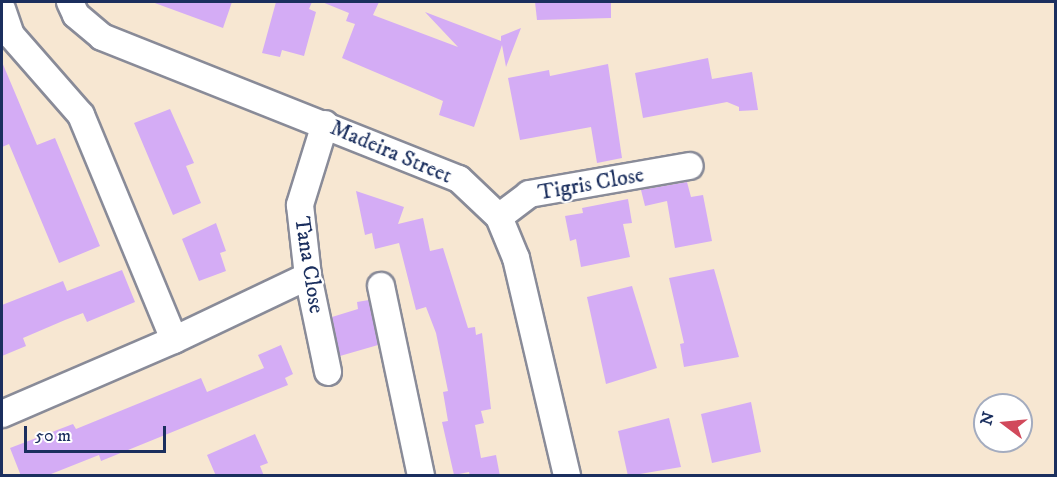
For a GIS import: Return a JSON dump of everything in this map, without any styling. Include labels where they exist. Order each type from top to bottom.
[{"type":"street","name":"Madeira Street","points":[[70,2],[76,15],[102,37],[459,179],[499,217],[516,258],[567,476]]},
{"type":"street","points":[[2,9],[11,35],[81,115],[174,340]]},
{"type":"street","name":"Tana Close","points":[[325,124],[300,205],[308,276],[328,372]]},
{"type":"street","name":"Tigris Close","points":[[499,217],[529,194],[690,166]]},
{"type":"street","points":[[2,414],[174,340],[308,276]]},
{"type":"street","points":[[381,286],[421,476]]},
{"type":"building","points":[[152,2],[232,2],[223,28]]},
{"type":"building","points":[[276,2],[312,2],[309,9],[316,12],[304,56],[282,50],[280,57],[262,53]]},
{"type":"building","points":[[322,2],[379,2],[373,15],[458,47],[425,12],[501,41],[501,36],[521,28],[506,67],[502,45],[474,127],[439,115],[443,101],[342,58],[355,24],[346,21],[349,13]]},
{"type":"building","points":[[535,2],[611,2],[611,18],[537,20]]},
{"type":"building","points":[[708,58],[712,79],[752,72],[758,110],[739,111],[739,107],[727,102],[643,118],[635,73]]},
{"type":"building","points":[[2,62],[37,145],[55,138],[100,246],[59,263],[9,144],[2,147]]},
{"type":"building","points":[[608,64],[622,158],[597,163],[591,127],[520,140],[508,78],[549,70],[550,76]]},
{"type":"building","points":[[170,109],[194,163],[186,166],[201,203],[173,215],[134,123]]},
{"type":"building","points":[[687,182],[691,197],[703,195],[712,241],[675,248],[667,201],[645,206],[641,190]]},
{"type":"building","points":[[356,191],[404,207],[398,224],[423,218],[430,251],[443,248],[468,328],[475,327],[476,335],[482,333],[491,409],[481,411],[484,423],[475,425],[481,458],[496,455],[500,476],[470,476],[469,472],[454,475],[442,422],[448,421],[443,392],[448,391],[436,333],[426,307],[416,310],[399,243],[375,249],[372,233],[365,235]]},
{"type":"building","points":[[628,199],[632,223],[623,224],[630,257],[581,267],[576,239],[570,241],[565,216],[583,213],[582,208]]},
{"type":"building","points":[[216,223],[226,251],[220,253],[226,271],[199,281],[182,239]]},
{"type":"building","points":[[714,269],[739,357],[684,367],[680,344],[684,343],[669,278]]},
{"type":"building","points":[[122,270],[135,302],[87,322],[83,313],[65,320],[23,338],[26,346],[2,356],[2,305],[63,281],[67,291]]},
{"type":"building","points":[[632,286],[657,368],[606,384],[587,297]]},
{"type":"building","points":[[369,300],[378,345],[340,356],[332,317],[358,309],[357,302]]},
{"type":"building","points":[[281,345],[293,374],[285,378],[288,385],[101,461],[99,455],[46,476],[21,476],[10,448],[73,424],[76,429],[201,378],[207,392],[264,368],[258,355]]},
{"type":"building","points":[[751,402],[761,452],[712,463],[701,414]]},
{"type":"building","points":[[669,418],[681,467],[628,476],[618,431]]},
{"type":"building","points":[[255,434],[268,463],[260,466],[264,476],[216,476],[207,455]]}]
